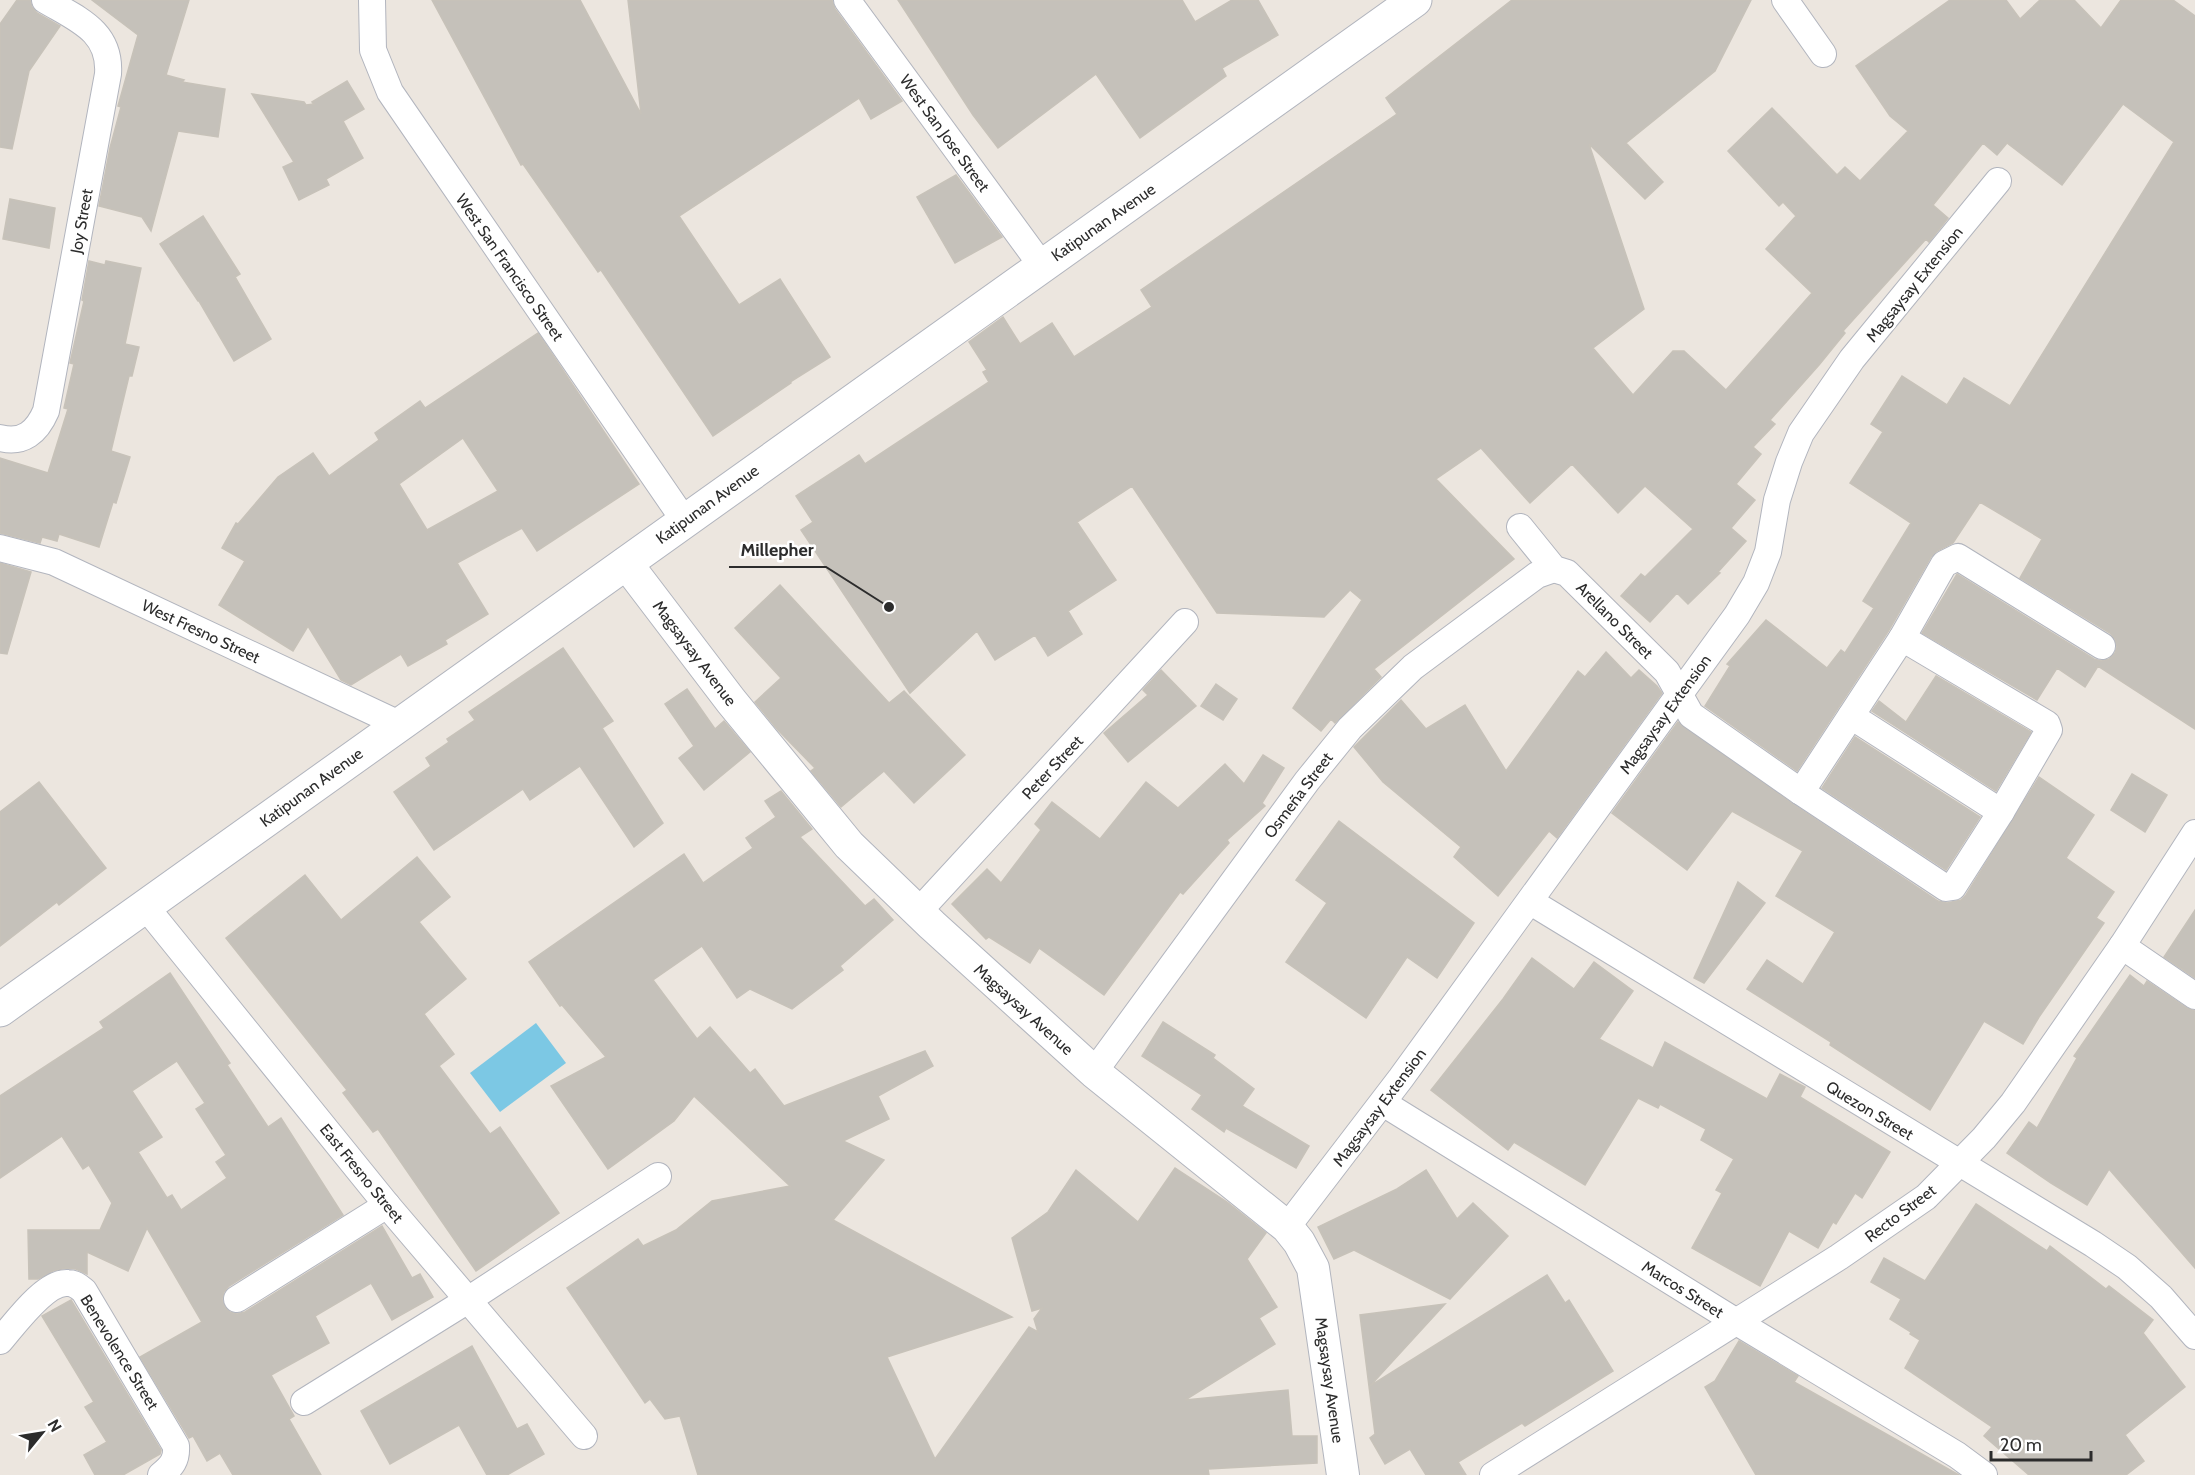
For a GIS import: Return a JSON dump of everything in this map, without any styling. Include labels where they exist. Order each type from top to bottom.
[{"type":"main road","name":"Katipunan Avenue","points":[[0,1010],[1414,0]]},
{"type":"street","name":"Joy Street","points":[[0,438],[17,440],[27,437],[41,423],[46,411],[108,74],[106,52],[102,40],[93,30],[45,0]]},
{"type":"street","name":"West San Francisco Street","points":[[372,0],[373,50],[390,92],[684,520]]},
{"type":"street","name":"West San Jose Street","points":[[848,0],[1042,266]]},
{"type":"street","points":[[1785,0],[1823,54]]},
{"type":"street","name":"Magsaysay Extension","points":[[1287,1227],[1383,1103],[1531,902],[1737,615],[1756,583],[1768,552],[1780,491],[1801,433],[1852,359],[1998,181]]},
{"type":"street","name":"Arellano Street","points":[[1520,527],[1554,569],[1567,573],[1667,672],[1691,715],[1801,792],[1946,888],[1953,887],[2047,737],[2049,730],[2046,724],[1902,638]]},
{"type":"street","name":"West Fresno Street","points":[[0,548],[54,562],[399,724]]},
{"type":"street","points":[[1801,792],[1902,638],[1944,564],[1958,557],[2102,646]]},
{"type":"street","name":"Magsaysay Avenue","points":[[626,562],[731,701],[849,845],[1094,1072],[1287,1227],[1299,1242],[1313,1268],[1343,1475]]},
{"type":"street","name":"Osmeña Street","points":[[1094,1072],[1307,781],[1350,728],[1413,667],[1537,575],[1554,569]]},
{"type":"street","name":"Peter Street","points":[[919,911],[1185,622]]},
{"type":"street","points":[[1851,716],[2001,812]]},
{"type":"street","name":"Recto Street","points":[[1493,1475],[1890,1223],[1926,1197],[1984,1138],[2013,1103],[2122,946],[2195,832]]},
{"type":"street","name":"Quezon Street","points":[[1531,902],[2093,1244],[2127,1267],[2161,1297],[2195,1336]]},
{"type":"street","name":"East Fresno Street","points":[[145,906],[387,1205],[584,1436]]},
{"type":"street","points":[[2122,946],[2195,996]]},
{"type":"street","name":"Marcos Street","points":[[1383,1103],[1735,1321],[1957,1455],[1984,1475]]},
{"type":"street","points":[[304,1402],[468,1300],[658,1176]]},
{"type":"street","points":[[237,1299],[387,1205]]},
{"type":"street","name":"Benevolence Street","points":[[0,1341],[40,1296],[52,1286],[65,1282],[76,1284],[84,1291],[176,1446],[177,1457],[171,1467],[161,1475]]},
{"type":"water","points":[[536,1023],[566,1063],[500,1112],[470,1073]]},
{"type":"building","points":[[17,0],[30,0],[37,13],[60,26],[29,71],[12,149],[0,147],[0,24]]},
{"type":"building","points":[[92,0],[189,0],[166,75],[184,80],[182,82],[225,89],[218,137],[178,131],[151,231],[142,217],[99,206],[110,148],[121,107],[118,106],[138,35]]},
{"type":"building","points":[[432,0],[580,0],[641,114],[628,0],[832,0],[835,9],[902,101],[871,119],[859,98],[679,216],[739,305],[780,279],[830,357],[713,436],[601,270],[598,272],[523,164],[521,165]]},
{"type":"building","points":[[898,0],[1182,0],[1195,22],[1232,0],[1258,0],[1278,35],[1222,68],[1226,76],[1140,138],[1096,74],[998,148],[973,115]]},
{"type":"building","points":[[1512,0],[1751,0],[1715,71],[1626,143],[1663,182],[1645,199],[1589,144],[1644,309],[1593,348],[1633,395],[1673,351],[1684,351],[1726,390],[1812,293],[1766,249],[1796,216],[1783,202],[1779,206],[1728,151],[1772,108],[1837,175],[1845,167],[1860,181],[1908,131],[1890,116],[1856,66],[1950,0],[2006,0],[2020,19],[2040,0],[2074,0],[2101,28],[2121,0],[2173,0],[2195,16],[2195,729],[2098,666],[2085,687],[2057,668],[2037,700],[1922,633],[1957,574],[2094,659],[2101,661],[2109,659],[2115,653],[2117,647],[2115,639],[2110,633],[2020,578],[2042,539],[1980,502],[1953,543],[1937,551],[1931,557],[1889,630],[1797,771],[1705,706],[1730,666],[1727,664],[1766,620],[1827,668],[1841,650],[1845,653],[1874,608],[1863,601],[1911,523],[1850,483],[1883,432],[1871,424],[1902,376],[1947,405],[1964,378],[2010,406],[2174,142],[2123,104],[2062,185],[2007,143],[1997,155],[1983,143],[1933,205],[1948,218],[1929,242],[1926,239],[1843,331],[1845,333],[1819,365],[1770,420],[1775,424],[1753,447],[1761,454],[1736,484],[1755,500],[1731,528],[1746,541],[1718,572],[1720,573],[1688,604],[1677,593],[1650,622],[1621,596],[1641,574],[1645,577],[1693,529],[1645,486],[1618,513],[1572,464],[1530,503],[1481,448],[1436,479],[1514,559],[1374,669],[1381,677],[1335,723],[1331,719],[1321,731],[1293,708],[1362,600],[1350,590],[1324,617],[1217,613],[1132,486],[1077,522],[1116,580],[1068,611],[1082,634],[1048,656],[1035,635],[995,660],[977,631],[910,693],[801,530],[813,522],[796,496],[859,455],[865,464],[989,382],[983,372],[987,370],[969,342],[1003,317],[1020,344],[1052,323],[1074,357],[1152,307],[1141,290],[1397,114],[1386,98]]},
{"type":"building","points":[[347,81],[364,109],[343,121],[363,158],[326,179],[329,185],[299,200],[283,167],[294,162],[252,94],[304,102],[306,105],[314,104],[312,102]]},
{"type":"building","points":[[956,175],[1002,237],[955,263],[917,197]]},
{"type":"building","points":[[10,199],[55,208],[49,248],[3,239]]},
{"type":"building","points":[[203,216],[240,274],[235,277],[271,339],[234,361],[199,301],[160,244]]},
{"type":"building","points":[[89,261],[105,265],[106,261],[141,268],[125,344],[139,347],[132,376],[129,376],[111,451],[130,457],[99,547],[59,534],[57,541],[42,537],[40,543],[0,533],[0,458],[48,473],[68,409],[64,408],[74,364],[70,363],[84,301],[82,300]]},
{"type":"building","points":[[538,333],[639,484],[537,551],[522,528],[457,563],[488,614],[445,640],[447,644],[408,666],[401,654],[351,685],[341,680],[308,626],[293,651],[219,605],[245,561],[222,548],[236,523],[238,524],[278,477],[313,453],[329,476],[379,440],[375,433],[420,401],[425,408]],"holes":[[[463,438],[498,491],[427,530],[399,484]]]},
{"type":"building","points":[[0,563],[31,572],[7,654],[0,653]]},
{"type":"building","points":[[780,585],[889,703],[904,691],[965,755],[914,803],[884,771],[841,807],[811,771],[815,768],[777,729],[755,702],[781,678],[735,628]]},
{"type":"building","points":[[563,648],[613,721],[602,728],[663,823],[634,847],[580,766],[530,800],[523,789],[434,850],[394,792],[431,766],[426,758],[449,742],[447,739],[475,720],[469,712]]},
{"type":"building","points":[[1606,652],[1631,678],[1639,670],[1662,693],[1557,838],[1549,831],[1498,896],[1454,857],[1461,847],[1383,782],[1354,747],[1401,700],[1426,729],[1465,705],[1506,771],[1578,671],[1585,677]]},
{"type":"building","points":[[1161,670],[1196,706],[1128,762],[1104,733],[1148,695],[1143,690]]},
{"type":"building","points":[[1936,676],[2031,732],[1996,791],[1872,711],[1879,701],[1906,722]]},
{"type":"building","points":[[1216,684],[1237,699],[1223,720],[1201,706]]},
{"type":"building","points":[[687,689],[715,729],[724,721],[750,752],[704,790],[679,758],[694,746],[665,704]]},
{"type":"building","points":[[1678,722],[1793,804],[1938,901],[1947,903],[1961,900],[1966,895],[2039,777],[2094,815],[2066,858],[2114,892],[2096,918],[2104,923],[2023,1044],[1984,1021],[1930,1110],[1830,1045],[1831,1042],[1747,989],[1767,960],[1803,984],[1835,932],[1776,896],[1803,851],[1732,811],[1687,870],[1612,813]]},
{"type":"building","points":[[1855,737],[1980,817],[1946,870],[1822,788]]},
{"type":"building","points":[[1263,755],[1284,768],[1262,803],[1265,806],[1227,840],[1229,843],[1183,894],[1180,892],[1104,995],[1039,948],[1030,963],[989,937],[986,939],[952,904],[987,869],[1001,883],[1041,830],[1035,824],[1052,802],[1100,839],[1146,782],[1178,808],[1225,764],[1244,784]]},
{"type":"building","points":[[2132,774],[2167,795],[2145,832],[2111,810]]},
{"type":"building","points":[[39,782],[106,868],[59,905],[57,902],[0,946],[0,812]]},
{"type":"building","points":[[781,791],[812,829],[800,837],[865,906],[874,899],[893,920],[840,966],[843,970],[792,1009],[750,989],[737,998],[702,946],[653,980],[697,1039],[710,1027],[750,1073],[755,1069],[784,1106],[925,1051],[933,1066],[878,1096],[889,1119],[843,1141],[884,1160],[833,1220],[1012,1317],[887,1357],[935,1459],[1029,1327],[1038,1332],[1034,1319],[1042,1308],[1032,1311],[1012,1238],[1048,1212],[1076,1170],[1138,1222],[1175,1168],[1227,1202],[1266,1233],[1247,1259],[1277,1307],[1259,1318],[1275,1344],[1185,1400],[1288,1390],[1292,1436],[1317,1436],[1317,1463],[1208,1469],[1209,1475],[698,1475],[680,1416],[665,1419],[650,1399],[645,1403],[567,1288],[638,1239],[643,1246],[676,1230],[712,1201],[790,1186],[694,1096],[674,1121],[608,1169],[551,1086],[606,1057],[562,1005],[560,1006],[529,962],[684,854],[703,883],[753,848],[746,838],[776,817],[765,801]]},
{"type":"building","points":[[1339,821],[1474,923],[1437,978],[1407,957],[1366,1018],[1286,962],[1327,903],[1296,880]]},
{"type":"building","points":[[417,857],[450,897],[419,922],[466,979],[424,1014],[454,1054],[439,1066],[490,1134],[500,1127],[559,1213],[476,1271],[378,1129],[373,1132],[343,1093],[347,1090],[226,938],[305,875],[341,920]]},
{"type":"building","points":[[1738,882],[1765,903],[1704,983],[1694,978]]},
{"type":"building","points":[[2195,910],[2195,978],[2164,957]]},
{"type":"building","points":[[1532,958],[1574,989],[1594,962],[1633,991],[1599,1039],[1653,1068],[1665,1042],[1767,1099],[1780,1074],[1805,1087],[1800,1097],[1890,1152],[1862,1198],[1855,1193],[1836,1224],[1833,1222],[1818,1248],[1789,1231],[1760,1286],[1692,1248],[1722,1193],[1716,1190],[1734,1159],[1701,1140],[1706,1129],[1660,1104],[1658,1108],[1638,1098],[1585,1185],[1514,1142],[1508,1150],[1431,1090],[1503,999]]},
{"type":"building","points":[[170,973],[230,1063],[227,1065],[268,1127],[281,1118],[343,1215],[229,1286],[222,1299],[230,1312],[237,1314],[245,1312],[382,1226],[412,1278],[420,1274],[433,1297],[392,1320],[371,1283],[315,1316],[329,1343],[271,1375],[294,1416],[289,1419],[321,1475],[233,1475],[220,1453],[207,1461],[193,1436],[189,1438],[140,1357],[202,1322],[147,1228],[128,1271],[87,1252],[87,1274],[66,1268],[53,1271],[38,1279],[29,1279],[28,1230],[100,1230],[112,1203],[89,1165],[83,1169],[62,1136],[0,1178],[0,1096],[104,1028],[100,1022]],"holes":[[[177,1061],[205,1103],[196,1109],[226,1155],[216,1162],[227,1178],[181,1210],[172,1195],[167,1198],[138,1152],[162,1137],[132,1091]]]},
{"type":"building","points":[[2130,975],[2144,986],[2147,981],[2195,1011],[2195,1268],[2109,1169],[2087,1205],[2007,1153],[2029,1122],[2037,1128],[2077,1058],[2074,1056]]},
{"type":"building","points":[[1163,1022],[1215,1055],[1213,1058],[1254,1089],[1242,1106],[1309,1146],[1296,1168],[1226,1128],[1224,1132],[1192,1109],[1202,1095],[1142,1056]]},
{"type":"building","points":[[1426,1170],[1457,1219],[1473,1203],[1508,1236],[1450,1299],[1354,1250],[1334,1259],[1318,1227],[1397,1189]]},
{"type":"building","points":[[1976,1204],[2047,1251],[2050,1246],[2106,1289],[2109,1286],[2153,1320],[2143,1333],[2185,1387],[2125,1435],[2144,1461],[2126,1475],[2029,1475],[1984,1436],[1992,1427],[1905,1368],[1920,1340],[1890,1319],[1901,1299],[1871,1282],[1884,1258],[1925,1281]]},
{"type":"building","points":[[1547,1275],[1565,1303],[1569,1300],[1613,1371],[1525,1426],[1522,1423],[1458,1462],[1466,1475],[1426,1475],[1410,1449],[1385,1464],[1370,1438],[1375,1434],[1360,1315],[1445,1304],[1370,1386]]},
{"type":"building","points":[[71,1300],[161,1450],[160,1454],[123,1475],[95,1475],[84,1455],[107,1442],[85,1407],[94,1402],[42,1316]]},
{"type":"building","points":[[1739,1341],[1798,1376],[1794,1382],[1959,1475],[1756,1475],[1705,1387],[1715,1381]]},
{"type":"building","points":[[472,1346],[517,1429],[527,1424],[544,1454],[507,1475],[487,1475],[459,1425],[390,1464],[361,1411]]},
{"type":"place","name":"Millepher","points":[[889,607]]}]
